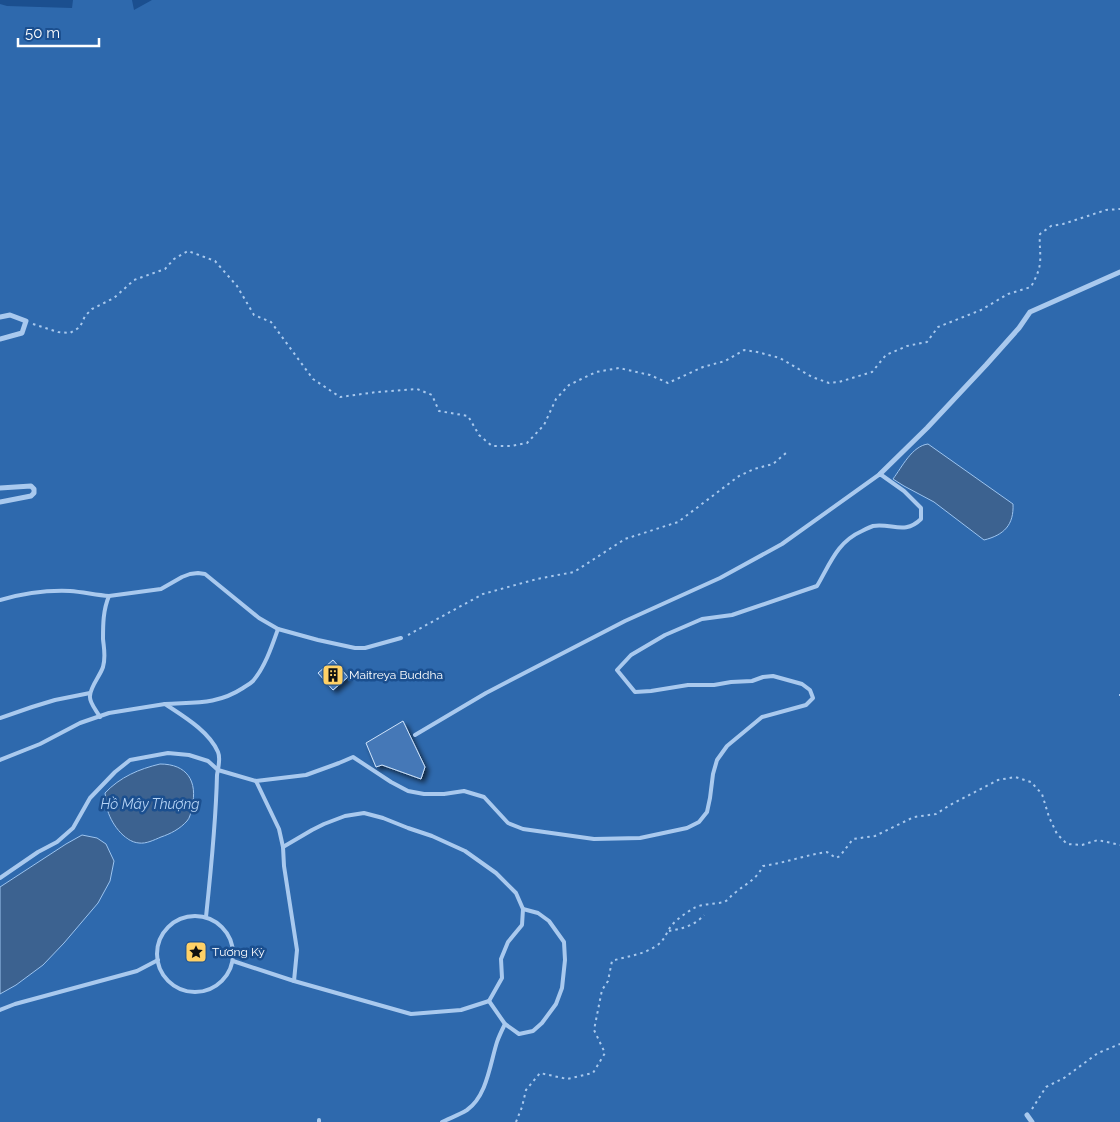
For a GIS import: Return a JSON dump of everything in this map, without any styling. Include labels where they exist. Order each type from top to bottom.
[{"type":"street","points":[[880,474],[960,393],[1019,328],[1030,312],[1120,272]]},
{"type":"street","points":[[0,317],[10,315],[26,322],[22,333],[0,339]]},
{"type":"street","points":[[0,488],[31,486],[34,489],[31,496],[0,502]]},
{"type":"street","points":[[1028,1115],[1032,1122]]},
{"type":"lane","points":[[0,878],[38,852],[57,842],[73,828],[90,798],[115,772],[130,760],[168,753],[189,755],[208,761],[218,770],[256,781],[306,774],[353,757],[408,791],[424,794],[444,794],[464,791],[484,797],[508,823],[523,829],[594,839],[640,838],[687,828],[700,822],[707,812],[717,760],[727,746],[762,717],[806,706],[813,698],[810,690],[802,684],[773,676],[752,681],[635,692],[617,670],[631,655],[665,635],[702,619],[732,615],[817,586],[840,547],[854,535],[872,526],[905,528],[915,524],[921,519],[921,508],[904,491],[880,474],[775,548],[720,578],[617,625],[486,693],[415,735]]},
{"type":"lane","points":[[0,600],[41,593],[69,591],[109,596],[161,589],[182,576],[198,573],[205,574],[259,618],[278,629],[355,648],[365,648],[401,638]]},
{"type":"lane","points":[[100,717],[90,699],[90,693],[100,674],[105,657],[103,640],[104,622],[109,596]]},
{"type":"lane","points":[[0,760],[40,744],[80,722],[110,713],[165,704],[213,701],[225,698],[252,682],[262,668],[278,629]]},
{"type":"lane","points":[[0,718],[32,706],[90,693]]},
{"type":"lane","points":[[165,704],[186,718],[211,739],[219,755],[217,806],[206,917]]},
{"type":"lane","points":[[256,781],[279,829],[284,847],[284,866],[297,950],[294,981]]},
{"type":"lane","points":[[233,961],[294,981],[412,1014],[461,1010],[489,1001],[502,978],[501,960],[508,942],[522,925],[523,909],[516,893],[496,873],[465,851],[432,836],[364,813],[345,816],[324,824],[284,847]]},
{"type":"lane","points":[[489,1001],[505,1024],[519,1034],[533,1031],[542,1023],[556,1004],[562,988],[565,960],[564,942],[549,921],[538,913],[523,909]]},
{"type":"lane","points":[[193,915],[206,917],[216,922],[228,934],[233,950],[233,961],[228,973],[220,983],[208,990],[195,992],[182,990],[171,983],[162,973],[158,960],[158,947],[162,935],[170,925],[181,918],[193,915]]},
{"type":"lane","points":[[0,1010],[15,1004],[137,971],[158,960]]},
{"type":"lane","points":[[442,1122],[468,1110],[478,1099],[492,1066],[497,1041],[505,1024]]},
{"type":"path","points":[[26,322],[58,332],[70,333],[80,328],[85,316],[92,309],[114,298],[134,280],[165,268],[174,259],[188,251],[216,261],[237,286],[254,315],[271,322],[313,379],[340,397],[417,388],[432,395],[438,411],[468,416],[479,435],[492,446],[510,446],[526,442],[544,424],[556,399],[569,385],[596,372],[619,368],[650,375],[668,383],[703,367],[725,361],[744,350],[780,358],[812,377],[829,383],[839,382],[872,372],[886,355],[907,346],[928,342],[938,326],[981,310],[1008,294],[1031,287],[1038,274],[1040,234],[1051,226],[1106,210],[1120,209]]},
{"type":"path","points":[[401,638],[483,594],[537,579],[574,572],[625,539],[678,522],[739,476],[754,469],[774,464],[786,453]]},
{"type":"path","points":[[516,1122],[526,1090],[540,1073],[567,1079],[593,1072],[605,1053],[594,1030],[602,990],[608,981],[612,961],[642,954],[657,946],[665,938],[672,924],[696,907],[727,901],[735,892],[760,873],[763,866],[826,852],[836,858],[840,856],[853,839],[875,836],[914,817],[936,814],[998,780],[1015,777],[1031,782],[1042,794],[1049,817],[1057,834],[1066,844],[1082,845],[1098,840],[1120,845]]},
{"type":"path","points":[[669,931],[697,922],[704,915]]},
{"type":"path","points":[[1028,1115],[1046,1087],[1064,1078],[1098,1053],[1120,1044]]},
{"type":"shaded area","points":[[73,0],[132,0],[134,10],[152,0],[1120,0],[1120,1122],[0,1122],[0,994],[43,965],[66,844],[0,887],[0,4],[7,6],[72,8]],"holes":[[[168,764],[194,800],[187,821],[128,840],[118,830],[112,819],[105,793],[130,774],[152,766]]]},
{"type":"water","points":[[928,444],[1013,504],[1012,518],[1002,532],[984,540],[934,502],[893,479],[912,453]]},
{"type":"water","name":"Hồ Mây Thượng","points":[[160,764],[177,767],[184,771],[192,782],[193,798],[190,817],[175,831],[147,842],[133,842],[114,825],[107,806],[105,793],[130,774]]},
{"type":"water","points":[[82,835],[97,838],[106,844],[114,861],[110,881],[98,903],[43,965],[0,994],[0,887]]},
{"type":"building","name":"Maitreya Buddha","points":[[333,660],[348,677],[333,690],[318,673]]},
{"type":"building","points":[[403,721],[425,767],[421,779],[382,765],[376,767],[366,743]]},
{"type":"place","name":"Maitreya Buddha","points":[[333,675]]},
{"type":"place","name":"Tương Kỳ","points":[[196,952]]}]
